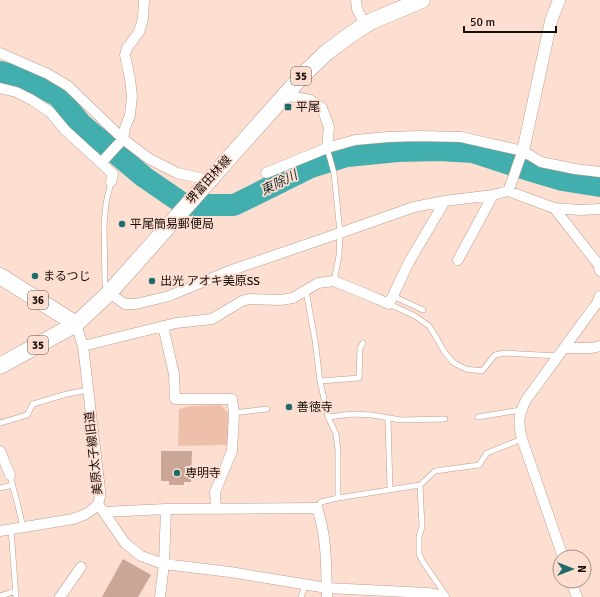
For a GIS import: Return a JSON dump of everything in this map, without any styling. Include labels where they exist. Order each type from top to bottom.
[{"type":"main road","name":"堺富田林線","points":[[0,366],[76,324],[110,291],[302,75],[327,52],[372,21],[422,0]]},
{"type":"main road","name":"36","points":[[3,281],[76,324]]},
{"type":"street","points":[[101,163],[123,139],[130,114],[132,96],[125,55],[127,48],[139,32],[143,19],[144,0]]},
{"type":"street","points":[[356,0],[357,9],[365,25]]},
{"type":"street","points":[[110,291],[125,304],[136,304],[169,296],[229,271],[414,208],[445,201],[493,195],[509,188],[521,155],[551,21],[558,0]]},
{"type":"street","points":[[0,53],[48,74],[68,86],[123,139],[148,158],[177,173],[207,182]]},
{"type":"street","points":[[0,88],[16,92],[32,100],[50,112],[65,130],[113,174],[111,182]]},
{"type":"street","points":[[285,95],[310,100],[322,108],[329,127],[327,148]]},
{"type":"street","points":[[266,173],[327,148],[355,140],[419,136],[461,137],[541,162],[574,169],[600,172]]},
{"type":"street","points":[[509,188],[554,208],[580,210],[600,209]]},
{"type":"street","points":[[458,260],[493,195]]},
{"type":"street","points":[[83,346],[176,323],[212,319],[249,299],[280,300],[293,298],[318,284],[326,282],[334,281],[361,292],[391,300],[409,262],[445,201]]},
{"type":"street","points":[[554,208],[598,264],[600,271]]},
{"type":"street","points":[[560,549],[522,439],[519,419],[521,410],[526,400],[597,303],[600,296]]},
{"type":"street","name":"美原太子線旧道","points":[[0,531],[73,519],[90,512],[93,509],[101,508],[83,346],[76,324]]},
{"type":"street","points":[[163,326],[174,374],[175,399],[232,399],[234,413],[232,451],[215,492],[216,509]]},
{"type":"street","points":[[562,352],[600,346]]},
{"type":"street","points":[[0,450],[10,475]]},
{"type":"street","points":[[101,508],[317,508],[322,520],[327,592]]},
{"type":"street","points":[[101,508],[125,543],[141,556],[164,564],[230,572],[306,584],[327,592],[428,593],[444,597]]},
{"type":"street","points":[[160,597],[164,564],[166,509]]},
{"type":"street","points":[[60,597],[81,567]]},
{"type":"lane","points":[[327,148],[334,173],[340,233],[339,256],[334,281]]},
{"type":"lane","points":[[110,291],[105,285],[104,225],[106,203],[111,182]]},
{"type":"lane","points":[[306,291],[320,381],[328,417],[336,434],[338,451],[338,498]]},
{"type":"lane","points":[[391,300],[423,310]]},
{"type":"lane","points":[[391,300],[429,326],[444,353],[454,363],[466,369],[482,371],[495,355],[504,353],[562,352]]},
{"type":"lane","points":[[320,381],[359,378],[360,348],[363,343]]},
{"type":"lane","points":[[0,423],[27,415],[33,404],[67,394],[88,390]]},
{"type":"lane","points":[[234,413],[267,409]]},
{"type":"lane","points":[[478,417],[521,410]]},
{"type":"lane","points":[[328,417],[352,414],[372,415],[401,420],[445,419]]},
{"type":"lane","points":[[388,418],[390,490]]},
{"type":"lane","points":[[317,508],[321,502],[338,498],[420,484],[435,471],[479,464],[487,453],[522,439]]},
{"type":"lane","points":[[10,475],[23,527]]},
{"type":"lane","points":[[420,484],[422,527],[419,536],[419,554],[448,597]]},
{"type":"lane","points":[[0,488],[13,485]]},
{"type":"lane","points":[[0,596],[16,594],[11,529]]},
{"type":"lane","points":[[301,597],[306,584]]},
{"type":"shaded area","points":[[221,405],[228,413],[228,445],[178,446],[179,409],[190,406]]},
{"type":"building","points":[[161,451],[192,451],[191,482],[184,482],[184,485],[169,485],[169,481],[161,481]]},
{"type":"building","points":[[123,559],[151,575],[138,597],[102,597]]},
{"type":"waterway","name":"東除川","points":[[0,72],[24,78],[58,96],[81,124],[144,177],[185,205],[234,205],[311,167],[347,156],[398,151],[438,150],[473,152],[562,180],[600,186]]},
{"type":"place","name":"平尾","points":[[288,107]]},
{"type":"place","name":"平尾簡易郵便局","points":[[122,224]]},
{"type":"place","name":"まるつじ","points":[[35,276]]},
{"type":"place","name":"出光 アオキ美原SS","points":[[152,281]]},
{"type":"place","name":"善徳寺","points":[[289,407]]},
{"type":"place","name":"専明寺","points":[[177,473]]}]
